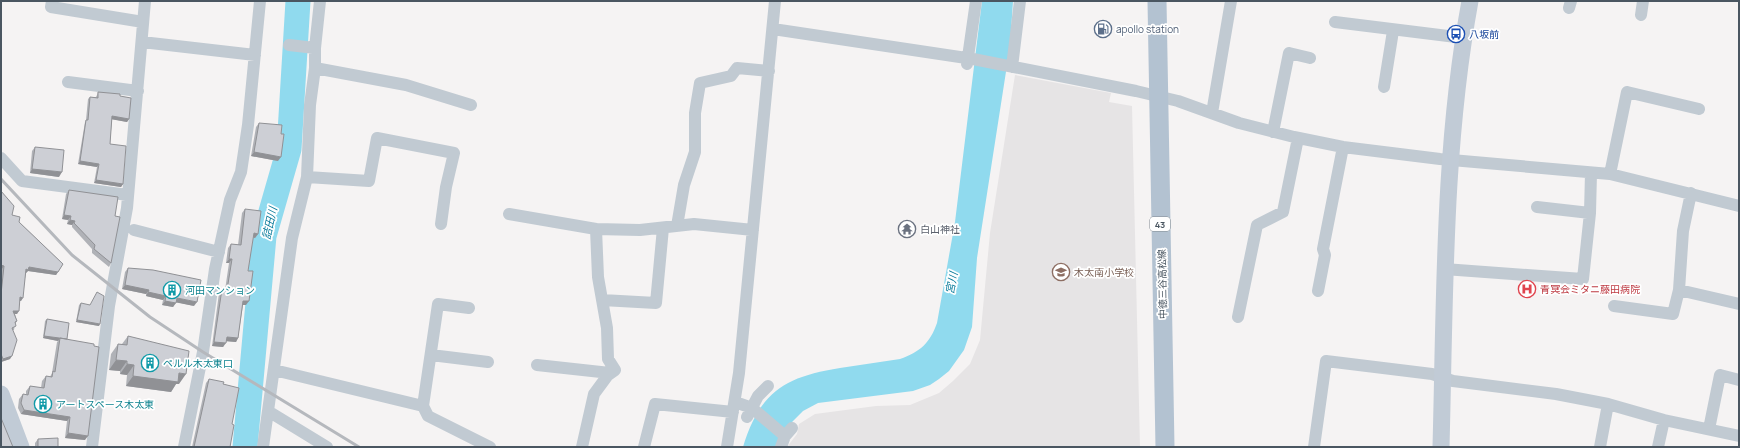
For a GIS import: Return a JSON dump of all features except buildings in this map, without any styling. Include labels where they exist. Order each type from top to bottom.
[{"type":"main road","name":"中徳三谷高松線","points":[[1157,1],[1165,447]]},
{"type":"street","points":[[52,1],[51,7],[144,22]]},
{"type":"street","points":[[92,447],[108,306],[128,196],[145,1]]},
{"type":"street","points":[[184,447],[204,352],[218,252],[230,200],[241,172],[260,1]]},
{"type":"street","points":[[263,447],[292,238],[307,177],[310,105],[315,68],[315,48],[320,1]]},
{"type":"street","points":[[727,447],[739,374],[775,1]]},
{"type":"street","points":[[969,61],[976,1]]},
{"type":"street","points":[[1010,66],[1020,1]]},
{"type":"street","points":[[1212,114],[1231,1]]},
{"type":"street","points":[[1441,447],[1444,269],[1450,159],[1458,76],[1470,1]]},
{"type":"street","points":[[1641,15],[1643,1]]},
{"type":"street","points":[[1335,22],[1393,31],[1464,38]]},
{"type":"street","points":[[773,28],[969,61],[1010,66],[1158,97],[1272,132],[1343,147],[1440,159],[1610,174],[1739,206]]},
{"type":"street","points":[[1384,87],[1393,31]]},
{"type":"street","points":[[142,42],[255,55]]},
{"type":"street","points":[[289,45],[315,48]]},
{"type":"street","points":[[1272,132],[1288,53],[1310,58]]},
{"type":"street","points":[[315,68],[406,85],[472,105]]},
{"type":"street","points":[[677,226],[684,185],[695,152],[695,113],[700,82],[731,76],[737,68],[769,71]]},
{"type":"street","points":[[68,82],[138,91]]},
{"type":"street","points":[[1610,174],[1627,92],[1699,109]]},
{"type":"street","points":[[307,177],[369,181],[377,138],[454,153],[446,187],[441,224]]},
{"type":"street","points":[[1238,317],[1257,225],[1283,212],[1298,138]]},
{"type":"street","points":[[1318,291],[1325,255],[1323,249],[1343,147]]},
{"type":"street","points":[[1,158],[22,181],[128,196]]},
{"type":"street","points":[[1444,269],[1583,279],[1590,213],[1591,173]]},
{"type":"street","points":[[1614,306],[1673,314],[1679,290],[1683,231],[1691,193]]},
{"type":"street","points":[[1537,207],[1590,213]]},
{"type":"street","points":[[509,214],[596,229],[640,230],[694,224],[753,230]]},
{"type":"street","points":[[602,300],[656,303],[663,228]]},
{"type":"street","points":[[582,447],[594,394],[610,373],[615,370],[608,358],[607,328],[598,277],[596,229]]},
{"type":"street","points":[[134,230],[218,252]]},
{"type":"street","points":[[1679,290],[1739,304]]},
{"type":"street","points":[[469,308],[438,304],[423,406],[428,416],[490,447]]},
{"type":"street","points":[[430,355],[488,362]]},
{"type":"street","points":[[1314,447],[1326,361],[1432,374],[1454,381],[1556,394],[1608,404],[1664,420],[1739,436]]},
{"type":"street","points":[[537,365],[610,373]]},
{"type":"street","points":[[274,370],[423,406]]},
{"type":"street","points":[[1709,429],[1720,375],[1739,380]]},
{"type":"street","points":[[751,412],[758,396],[768,386]]},
{"type":"street","points":[[1,394],[21,447]]},
{"type":"street","points":[[644,447],[655,404],[734,407],[751,412],[785,436]]},
{"type":"street","points":[[1600,447],[1608,404]]},
{"type":"street","points":[[268,411],[327,447]]},
{"type":"street","points":[[1658,447],[1664,420]]},
{"type":"shaded area","name":"木太南小学校","points":[[1015,75],[1111,93],[1109,102],[1132,106],[1140,447],[787,447],[797,434],[799,424],[815,414],[876,406],[910,405],[939,393],[970,364],[980,340],[990,233]]},
{"type":"water","name":"宮川","points":[[982,1],[1013,1],[1010,46],[977,258],[972,327],[964,350],[949,371],[930,385],[913,391],[818,403],[803,411],[793,421],[783,433],[776,447],[743,447],[757,413],[766,400],[789,382],[820,372],[900,359],[919,350],[931,336],[937,323],[955,222]]},
{"type":"waterway","name":"詰田川","points":[[245,447],[264,236],[289,149],[298,1]]},
{"type":"railway","points":[[1,179],[72,255],[150,317],[203,352],[359,447]]},
{"type":"place","name":"apollo station","points":[[1103,29]]},
{"type":"place","name":"八坂前","points":[[1456,34]]},
{"type":"place","name":"白山神社","points":[[907,229]]},
{"type":"place","name":"木太南小学校","points":[[1061,272]]},
{"type":"place","name":"青冥会ミタニ藤田病院","points":[[1527,289]]},
{"type":"place","name":"河田マンション","points":[[172,290]]},
{"type":"place","name":"ペルル木太東口","points":[[150,363]]},
{"type":"place","name":"アートスペース木太東","points":[[43,404]]}]
